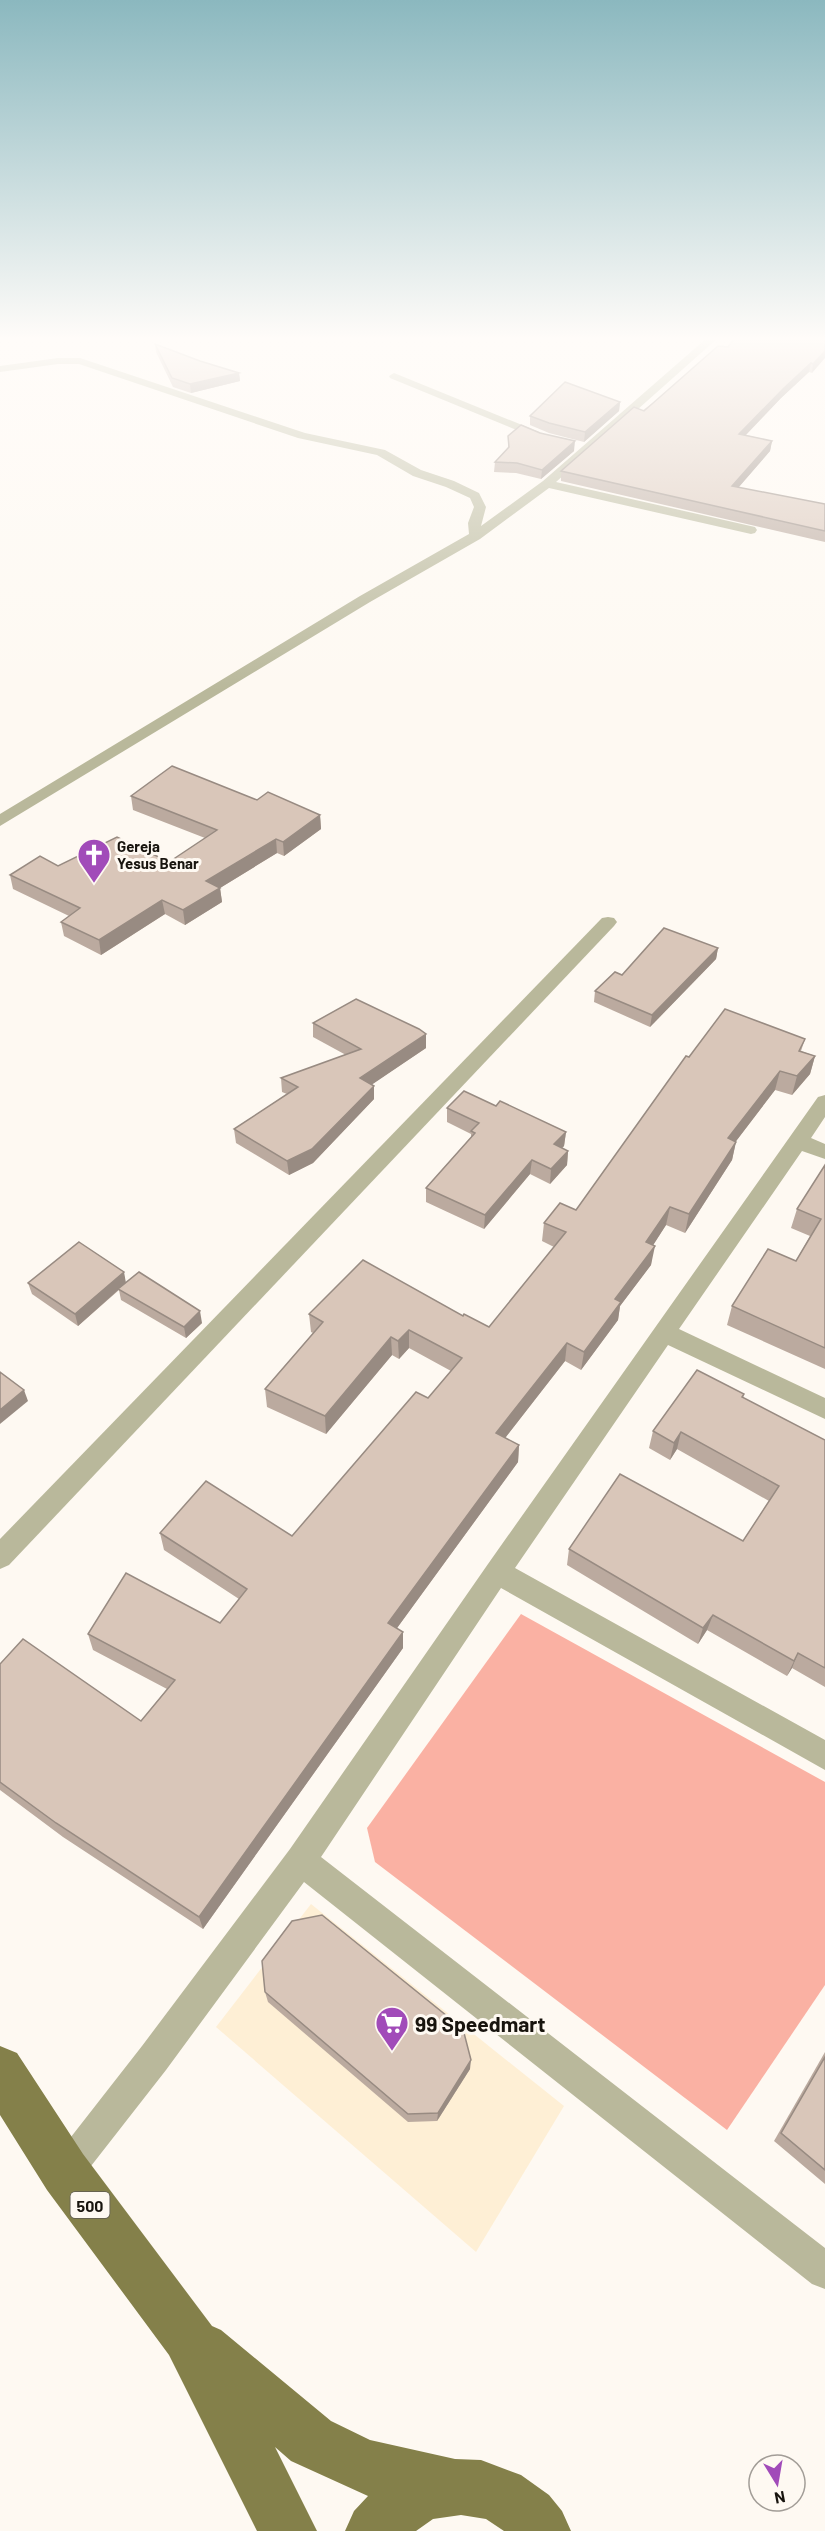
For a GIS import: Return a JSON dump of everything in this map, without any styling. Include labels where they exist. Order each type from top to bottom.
[{"type":"main road","name":"500","points":[[0,2070],[65,2172],[188,2336],[288,2531]]},
{"type":"main road","name":"500","points":[[188,2336],[272,2411],[311,2442],[365,2467],[487,2491],[520,2507],[542,2531]]},
{"type":"main road","name":"500","points":[[374,2531],[388,2515],[419,2494],[453,2486]]},
{"type":"street","points":[[386,455],[417,474],[450,484],[475,496],[480,507],[474,523],[475,536]]},
{"type":"street","points":[[0,821],[365,599],[475,536],[547,484],[579,455]]},
{"type":"street","points":[[547,484],[751,530]]},
{"type":"street","points":[[0,1557],[608,922]]},
{"type":"street","points":[[65,2172],[154,2058],[301,1860],[497,1572],[825,1102]]},
{"type":"street","points":[[799,1142],[825,1152]]},
{"type":"street","points":[[663,1332],[825,1409]]},
{"type":"street","points":[[497,1572],[825,1756]]},
{"type":"street","points":[[301,1860],[825,2271]]},
{"type":"shaded area","points":[[521,1614],[825,1782],[825,1985],[727,2130],[375,1862],[367,1828]]},
{"type":"shaded area","points":[[311,1904],[564,2106],[476,2252],[216,2027]]},
{"type":"building","points":[[501,455],[559,455],[542,470],[517,463],[495,462]]},
{"type":"building","points":[[579,455],[759,455],[732,486],[825,504],[825,531],[561,471]]},
{"type":"building","points":[[172,766],[257,800],[268,792],[320,815],[283,842],[276,839],[206,881],[220,888],[183,910],[162,900],[99,940],[61,922],[80,908],[10,875],[40,856],[58,866],[117,837],[169,862],[217,830],[131,796]]},
{"type":"building","points":[[664,928],[718,948],[652,1015],[595,991],[615,972],[622,975]]},
{"type":"building","points":[[356,999],[426,1034],[360,1078],[374,1086],[312,1149],[287,1161],[234,1129],[298,1087],[281,1078],[361,1049],[313,1023]]},
{"type":"building","points":[[725,1009],[805,1039],[799,1051],[815,1056],[797,1076],[780,1071],[728,1138],[736,1142],[689,1214],[670,1207],[646,1242],[655,1246],[615,1299],[621,1302],[584,1352],[567,1343],[496,1433],[519,1445],[388,1623],[403,1632],[199,1917],[56,1823],[0,1782],[0,1664],[23,1639],[141,1721],[175,1680],[88,1634],[126,1573],[220,1623],[247,1589],[160,1533],[206,1481],[292,1536],[416,1392],[428,1398],[462,1358],[409,1330],[398,1341],[391,1337],[325,1416],[265,1389],[323,1322],[309,1314],[363,1260],[463,1316],[464,1314],[489,1327],[566,1232],[544,1223],[560,1203],[576,1210],[686,1056],[689,1057]]},
{"type":"building","points":[[464,1091],[496,1106],[500,1101],[566,1132],[554,1144],[568,1151],[551,1169],[532,1160],[485,1215],[426,1188],[475,1133],[471,1131],[479,1123],[447,1108]]},
{"type":"building","points":[[825,1165],[825,1348],[732,1306],[768,1249],[796,1261],[821,1219],[797,1209]]},
{"type":"building","points":[[79,1242],[124,1272],[75,1314],[28,1283]]},
{"type":"building","points":[[139,1272],[200,1311],[184,1327],[118,1289]]},
{"type":"building","points":[[697,1370],[744,1394],[742,1397],[825,1440],[825,1668],[798,1653],[794,1661],[713,1615],[703,1628],[569,1549],[620,1474],[743,1541],[779,1486],[681,1432],[674,1443],[653,1431]]},
{"type":"building","points":[[0,1372],[24,1390],[0,1410]]},
{"type":"building","points":[[322,1915],[463,2029],[471,2060],[438,2113],[408,2114],[265,1992],[262,1961],[292,1921]]},
{"type":"building","points":[[825,2057],[825,2170],[781,2133]]},
{"type":"place","name":"Gereja Yesus Benar","points":[[94,884]]},
{"type":"place","name":"99 Speedmart","points":[[392,2052]]}]
